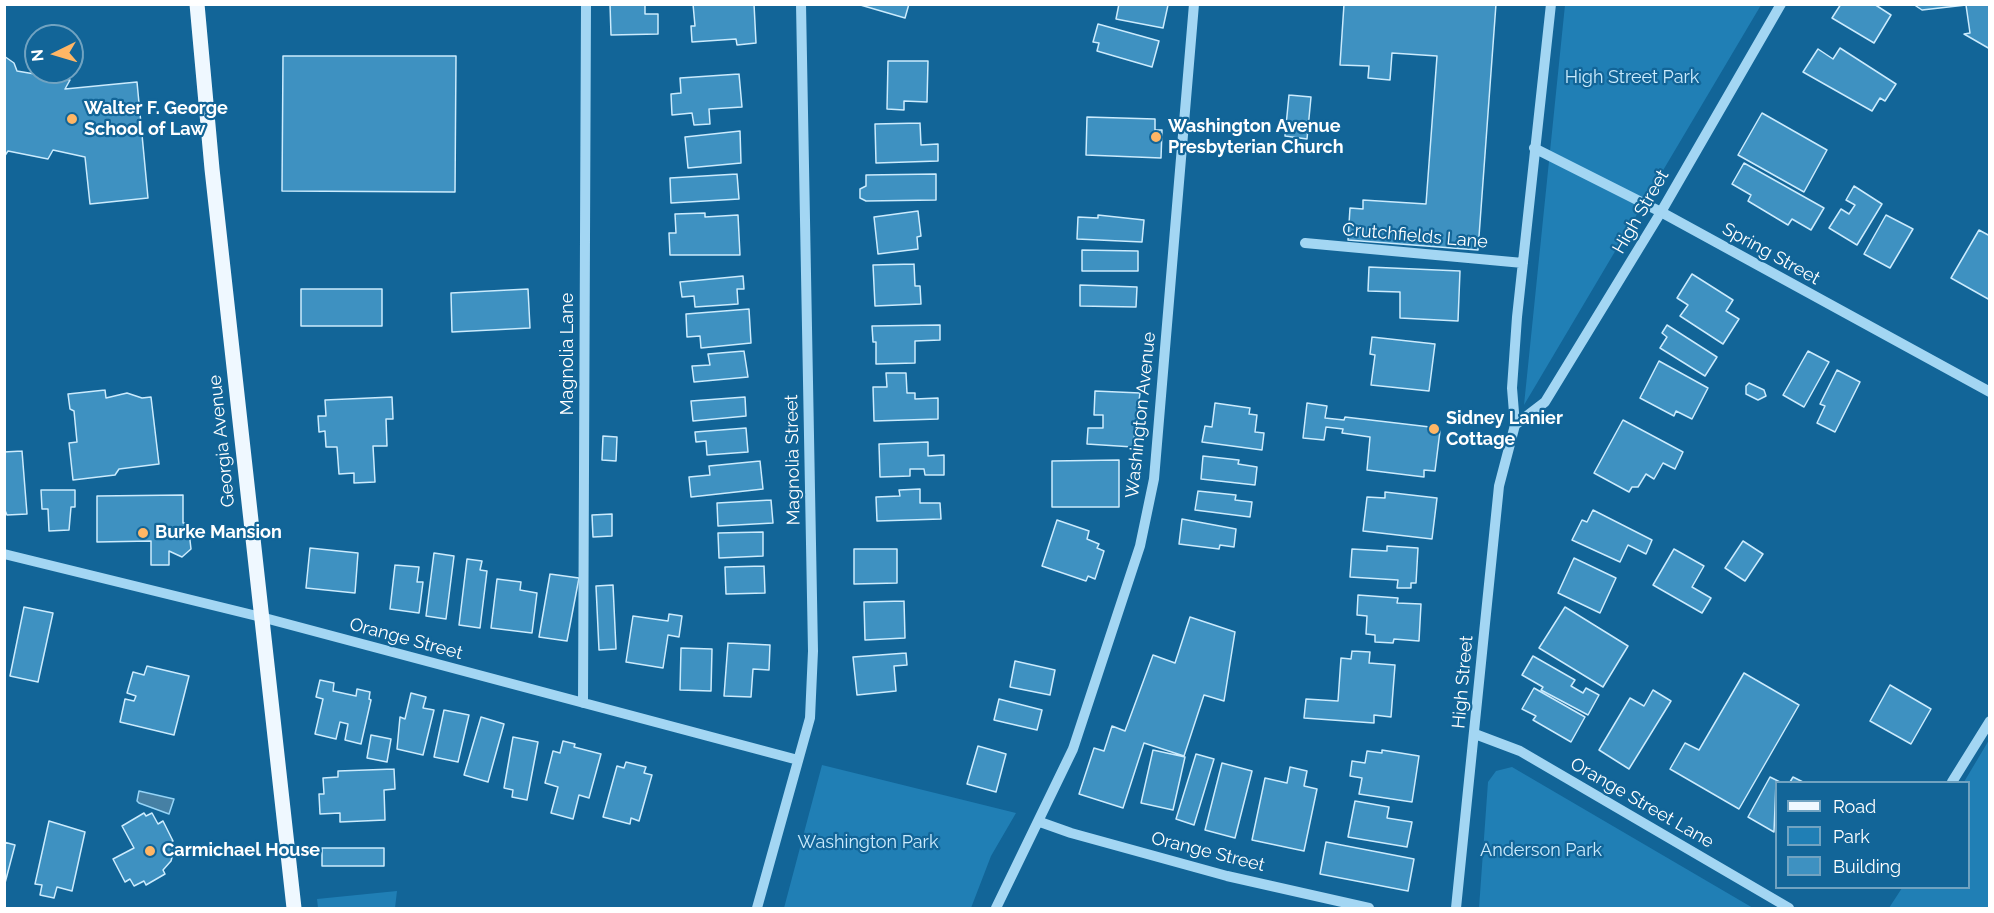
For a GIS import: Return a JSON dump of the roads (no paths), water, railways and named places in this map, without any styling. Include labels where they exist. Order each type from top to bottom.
[{"type":"main road","name":"Georgia Avenue","points":[[197,4],[212,170],[294,909]]},
{"type":"street","name":"Magnolia Lane","points":[[583,703],[586,4]]},
{"type":"street","name":"Magnolia Street","points":[[757,909],[810,718],[813,651],[801,4]]},
{"type":"street","name":"Washington Avenue","points":[[996,909],[1016,864],[1040,822],[1073,749],[1140,546],[1154,479],[1194,4]]},
{"type":"street","name":"High Street","points":[[1456,909],[1499,486],[1515,425],[1512,388],[1534,148],[1551,4]]},
{"type":"street","name":"High Street","points":[[1515,425],[1545,402],[1661,212],[1781,4]]},
{"type":"street","name":"Spring Street","points":[[1534,148],[1661,212],[1989,392]]},
{"type":"street","name":"Crutchfields Lane","points":[[1305,243],[1523,263]]},
{"type":"street","name":"Orange Street","points":[[4,554],[261,617],[798,760]]},
{"type":"street","points":[[1953,781],[1989,721]]},
{"type":"street","name":"Orange Street Lane","points":[[1475,734],[1520,751],[1790,909]]},
{"type":"street","name":"Orange Street","points":[[1040,822],[1071,833],[1227,876],[1369,909]]},
{"type":"place","name":"Walter F. George School of Law","points":[[72,119]]},
{"type":"place","name":"Washington Avenue Presbyterian Church","points":[[1156,137]]},
{"type":"place","name":"Sidney Lanier Cottage","points":[[1434,429]]},
{"type":"place","name":"Burke Mansion","points":[[143,533]]},
{"type":"place","name":"Carmichael House","points":[[150,851]]},
{"type":"park label","name":"High Street Park","points":[[1632,78]]},
{"type":"park label","name":"Washington Park","points":[[868,843]]},
{"type":"park label","name":"Anderson Park","points":[[1541,851]]}]
